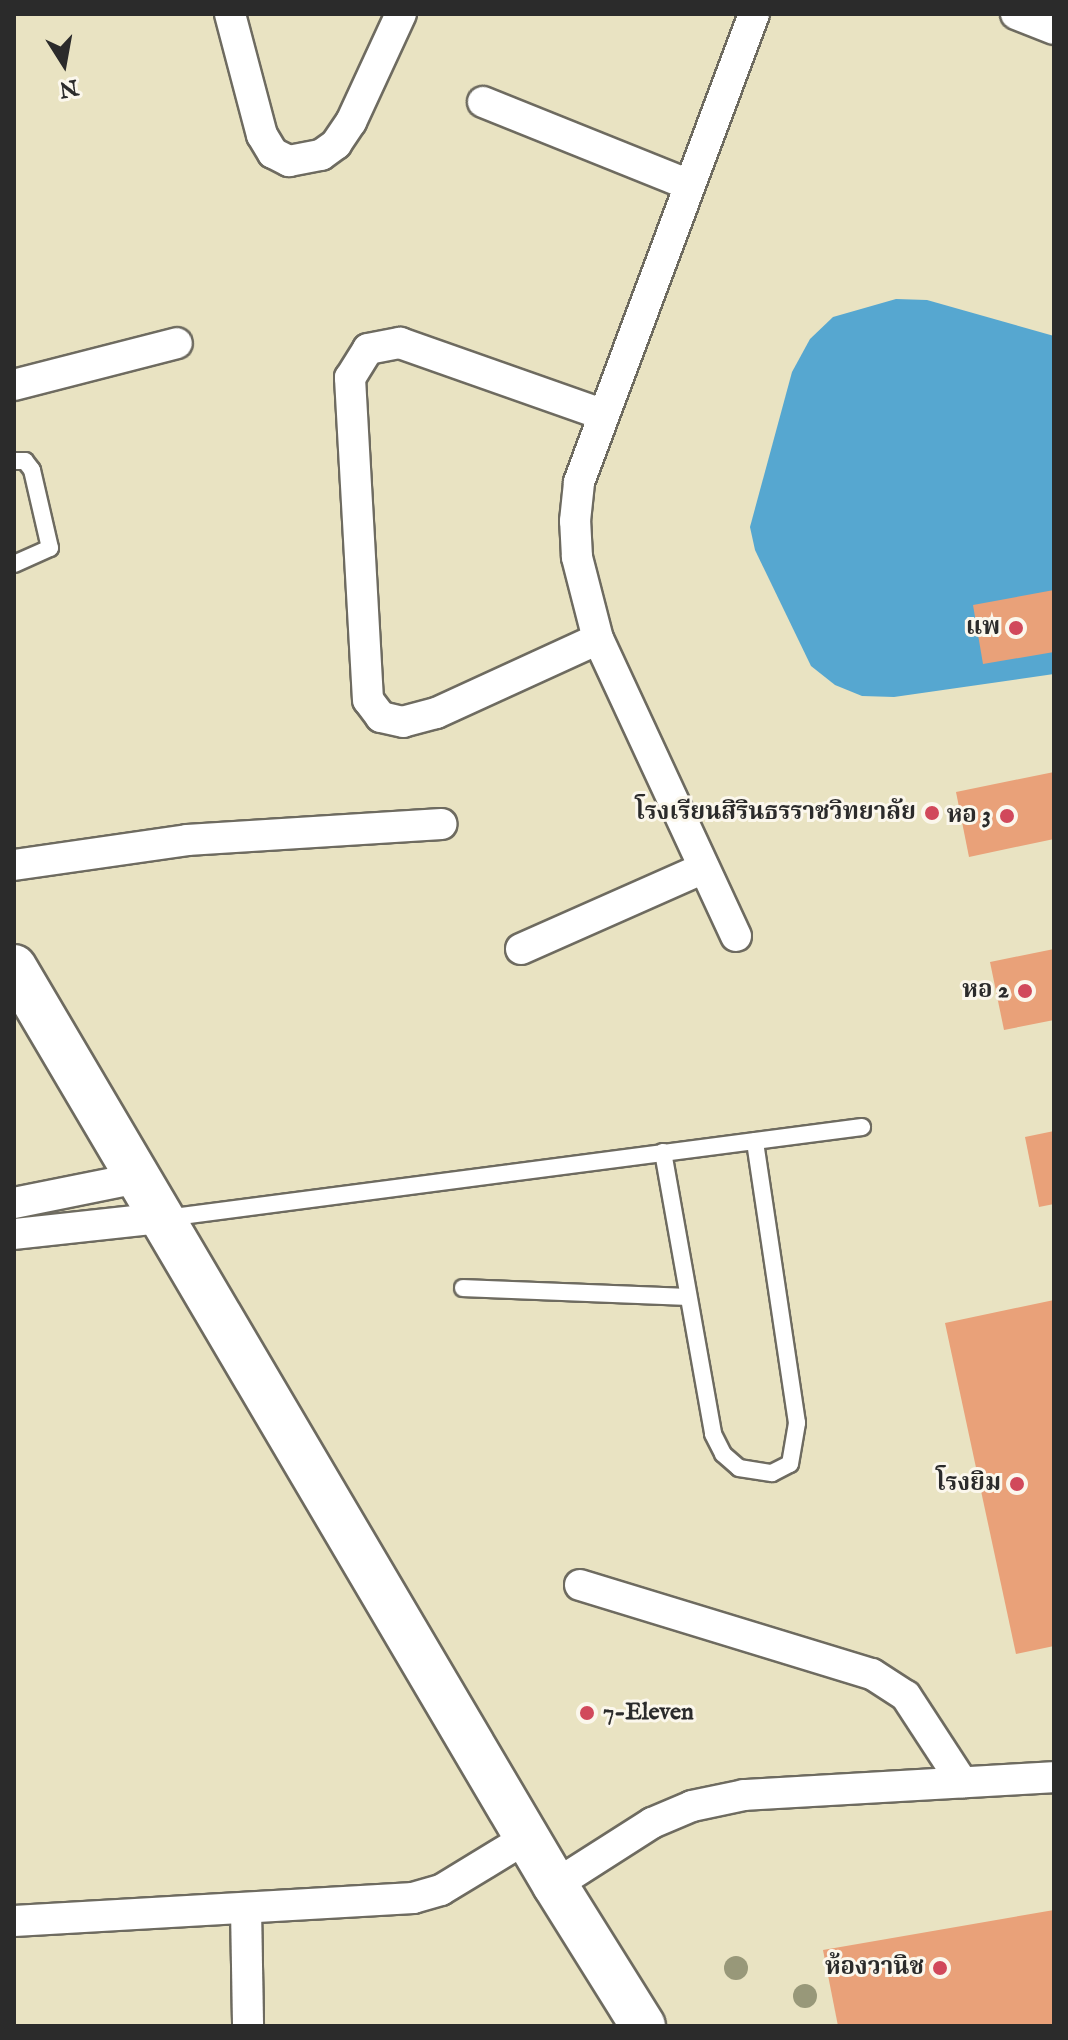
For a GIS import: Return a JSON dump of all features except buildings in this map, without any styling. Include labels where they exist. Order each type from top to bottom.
[{"type":"main road","points":[[14,967],[555,1885],[643,2026]]},
{"type":"street","points":[[230,14],[262,135],[273,153],[289,161],[321,155],[336,144],[351,122],[401,14]]},
{"type":"street","points":[[736,936],[598,639],[577,557],[575,521],[579,482],[687,184],[754,14]]},
{"type":"street","points":[[1016,14],[1054,29]]},
{"type":"street","points":[[483,102],[687,184]]},
{"type":"street","points":[[14,385],[177,343]]},
{"type":"street","points":[[598,639],[436,713],[403,722],[381,717],[368,700],[350,378],[368,349],[400,343],[604,415]]},
{"type":"street","points":[[14,865],[187,840],[441,824]]},
{"type":"street","points":[[521,949],[704,868]]},
{"type":"street","points":[[14,1203],[138,1178]]},
{"type":"street","points":[[14,1234],[161,1218]]},
{"type":"street","points":[[580,1585],[872,1674],[906,1696],[962,1782]]},
{"type":"street","points":[[555,1885],[652,1823],[692,1806],[744,1795],[1054,1777]]},
{"type":"street","points":[[14,1921],[413,1898],[441,1890],[528,1837]]},
{"type":"street","points":[[246,1908],[248,2026]]},
{"type":"lane","points":[[14,461],[25,461],[32,470],[50,548],[14,564]]},
{"type":"lane","points":[[161,1218],[862,1127]]},
{"type":"lane","points":[[663,1152],[706,1407],[723,1454],[755,1473],[772,1473],[790,1464],[797,1423],[755,1141]]},
{"type":"lane","points":[[463,1288],[687,1297]]},
{"type":"water","points":[[896,299],[927,300],[1054,336],[1054,674],[894,697],[862,696],[835,685],[811,666],[755,550],[750,527],[792,372],[810,339],[833,317]]},
{"type":"place","name":"แพ","points":[[1016,628]]},
{"type":"place","name":"โรงเรียนสิรินธรราชวิทยาลัย","points":[[932,813]]},
{"type":"place","name":"หอ 3","points":[[1007,816]]},
{"type":"place","name":"หอ 2","points":[[1025,991]]},
{"type":"place","name":"โรงยิม","points":[[1017,1484]]},
{"type":"place","name":"7-Eleven","points":[[587,1713]]},
{"type":"place","name":"ห้องวานิช","points":[[940,1968]]}]
